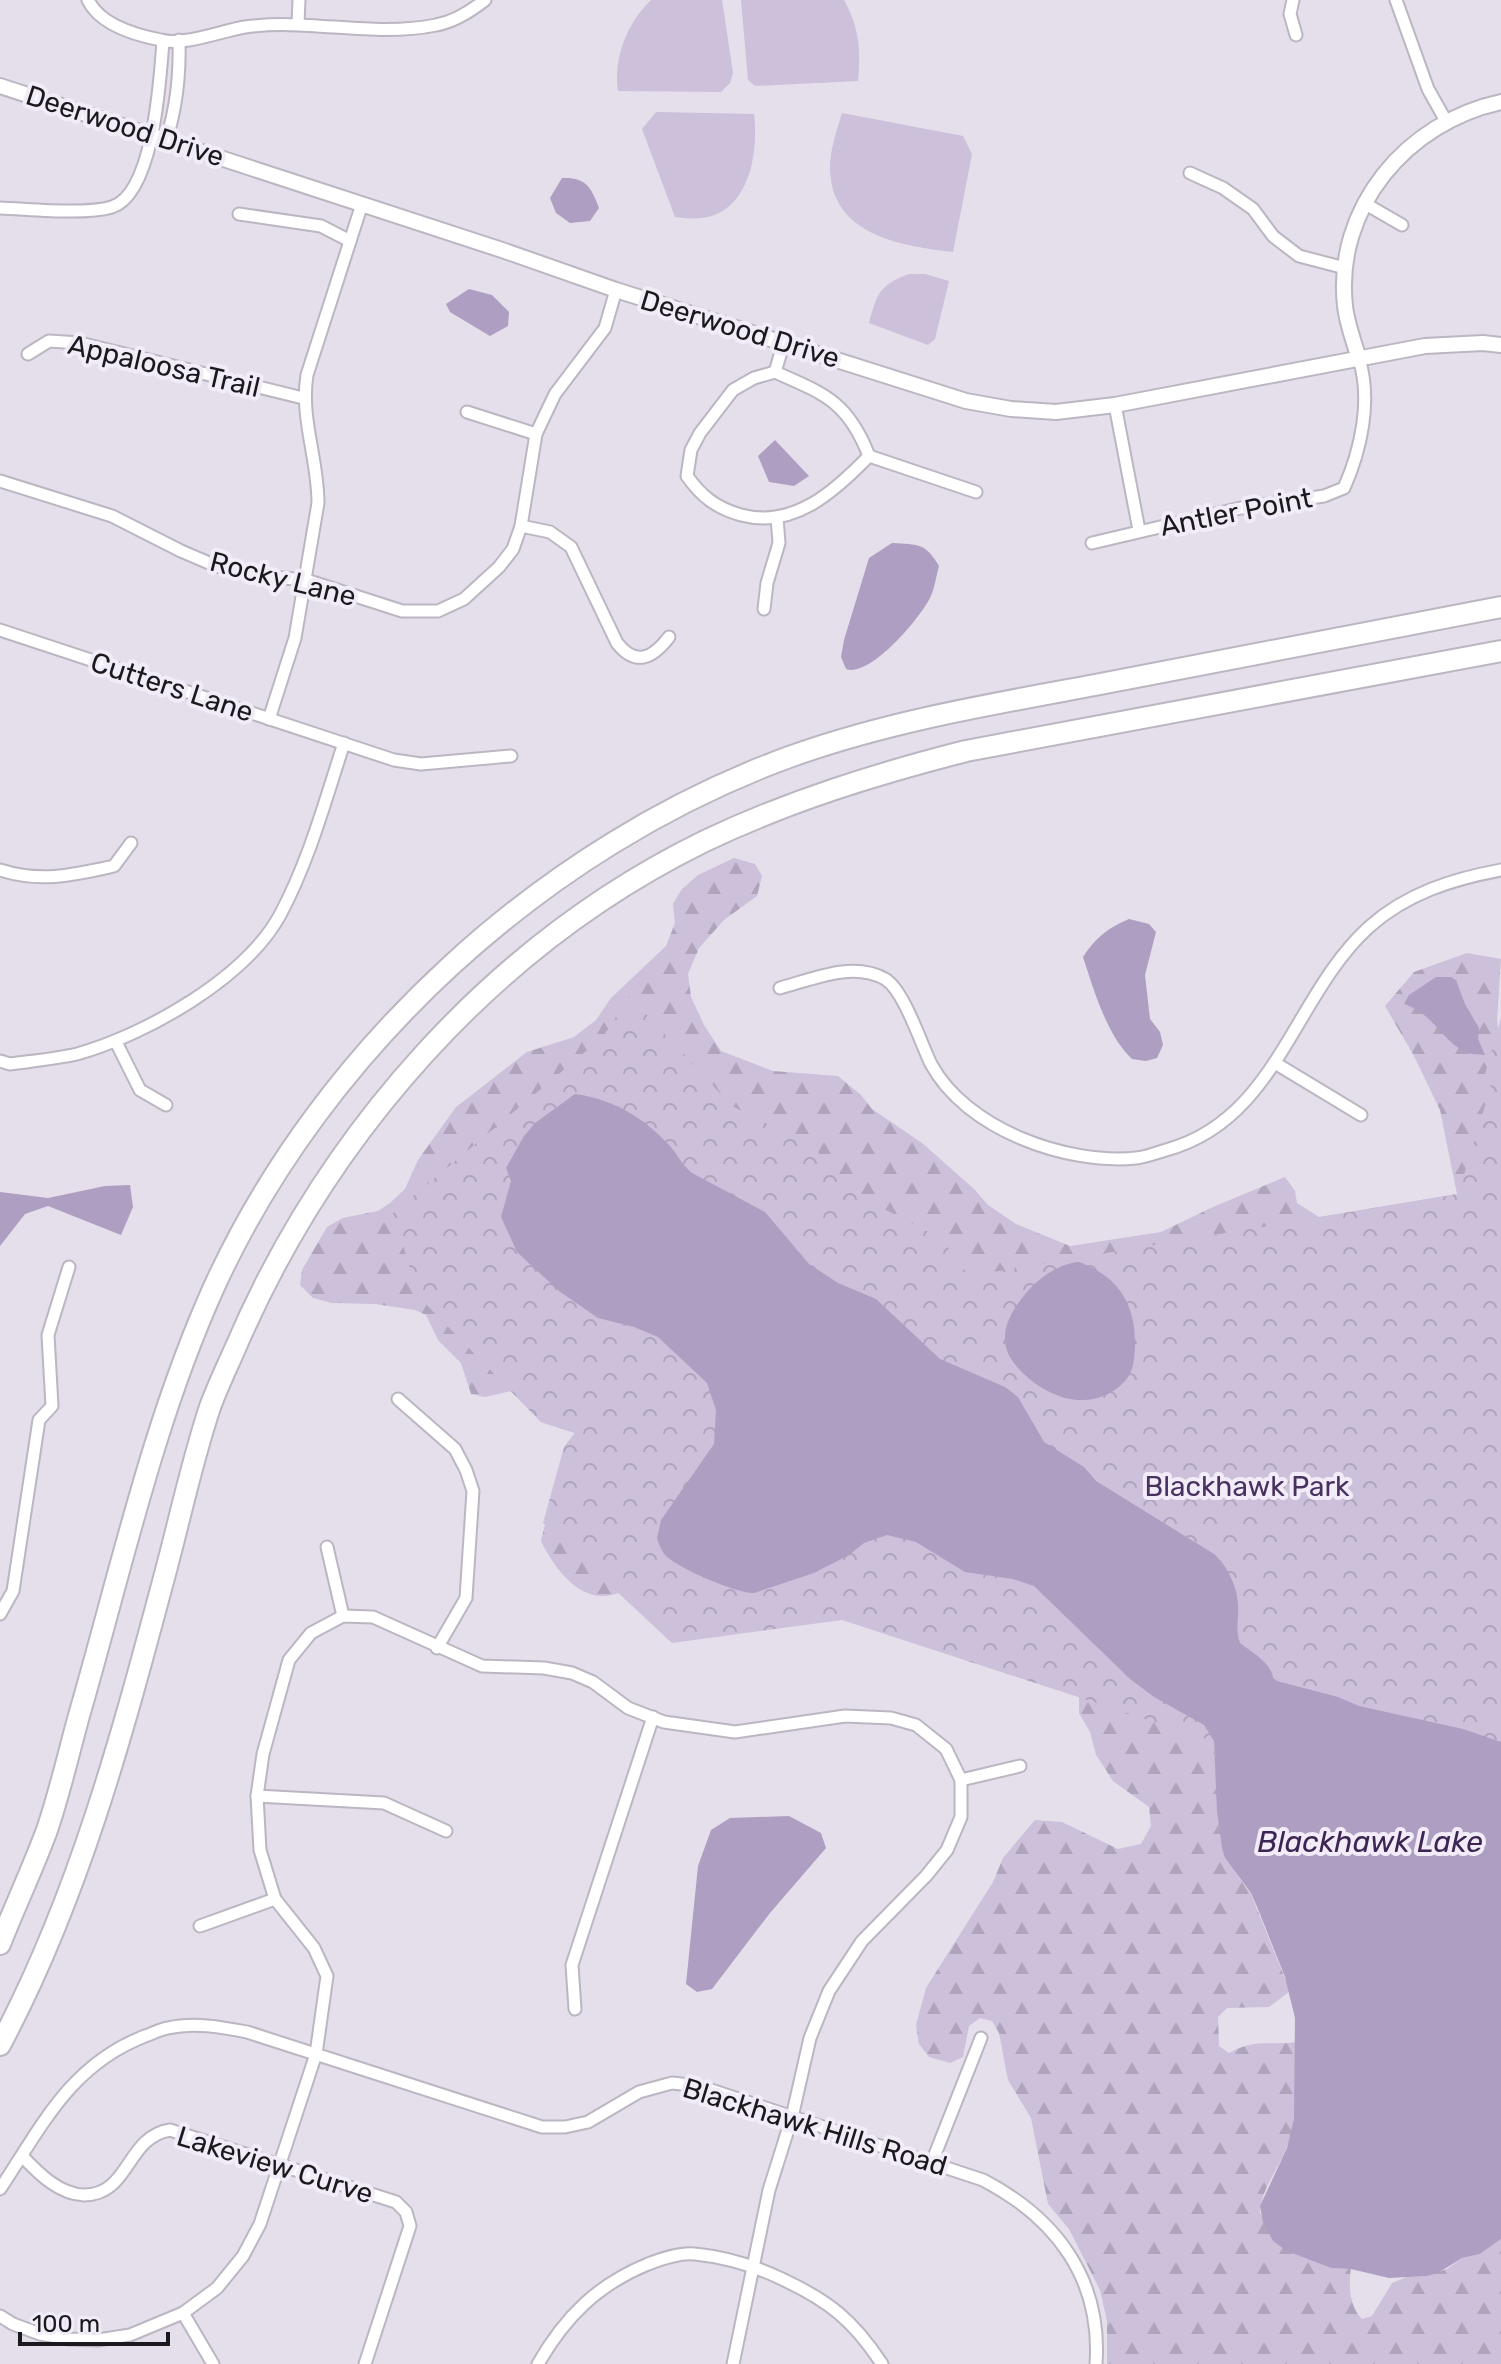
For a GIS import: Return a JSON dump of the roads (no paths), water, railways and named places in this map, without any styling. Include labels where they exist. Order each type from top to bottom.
[{"type":"highway","points":[[0,1944],[47,1828],[171,1394],[215,1285],[248,1221],[286,1158],[328,1100],[399,1016],[464,953],[534,896],[609,845],[689,801],[788,757],[892,724],[1501,607]]},
{"type":"highway","points":[[0,2045],[18,2012],[62,1910],[109,1778],[210,1406],[251,1311],[304,1213],[358,1132],[414,1065],[488,990],[555,935],[615,894],[703,842],[793,802],[881,772],[966,751],[1501,651]]},
{"type":"street","points":[[88,0],[91,7],[111,25],[163,41],[246,27],[298,23],[381,31],[437,25],[462,15],[485,0]]},
{"type":"street","points":[[298,23],[299,0]]},
{"type":"street","points":[[1293,0],[1290,14],[1296,35]]},
{"type":"street","points":[[1396,0],[1428,89],[1446,121]]},
{"type":"street","points":[[0,208],[100,210],[116,205],[135,187],[174,113],[180,74],[179,40]]},
{"type":"street","points":[[159,138],[163,41]]},
{"type":"street","name":"Deerwood Drive","points":[[0,86],[616,290],[966,401],[1011,409],[1056,412],[1115,405],[1425,346],[1501,345]]},
{"type":"street","points":[[1359,359],[1347,316],[1345,268],[1351,236],[1364,203],[1396,159],[1425,135],[1446,121],[1501,102]]},
{"type":"street","points":[[1190,173],[1223,188],[1253,209],[1273,236],[1299,256],[1345,268]]},
{"type":"street","points":[[1364,203],[1402,225]]},
{"type":"street","points":[[269,719],[295,638],[318,503],[318,485],[303,398],[307,375],[362,204]]},
{"type":"street","points":[[239,214],[321,226],[350,241]]},
{"type":"street","name":"Rocky Lane","points":[[0,481],[112,516],[216,566],[259,576],[306,580],[402,611],[438,611],[464,599],[499,567],[513,549],[521,526],[536,434],[555,394],[605,328],[616,290]]},
{"type":"street","name":"Appaloosa Trail","points":[[28,354],[49,341],[80,343],[303,398]]},
{"type":"street","points":[[775,372],[784,342]]},
{"type":"street","name":"Antler Point","points":[[1092,543],[1241,508],[1324,496],[1344,488],[1354,465],[1366,399],[1359,359]]},
{"type":"street","points":[[775,372],[816,390],[843,408],[861,435],[869,456],[824,497],[801,510],[777,518],[748,517],[723,510],[700,494],[687,476],[691,450],[700,433],[733,390],[754,378],[775,372]]},
{"type":"street","points":[[1115,405],[1139,530]]},
{"type":"street","points":[[467,412],[536,434]]},
{"type":"street","points":[[869,456],[976,492]]},
{"type":"street","points":[[764,609],[767,583],[779,543],[777,518]]},
{"type":"street","points":[[521,526],[550,532],[571,547],[624,652],[636,657],[649,656],[659,651],[669,637]]},
{"type":"street","name":"Cutters Lane","points":[[0,630],[394,760],[421,764],[511,756]]},
{"type":"street","points":[[0,1061],[10,1064],[74,1055],[116,1042],[195,1000],[238,967],[278,918],[306,859],[344,743]]},
{"type":"street","points":[[0,870],[17,875],[57,878],[114,866],[131,843]]},
{"type":"street","points":[[780,988],[842,972],[864,971],[883,978],[890,982],[908,1012],[932,1066],[950,1090],[972,1110],[1017,1138],[1085,1157],[1138,1158],[1189,1144],[1233,1115],[1275,1063],[1336,964],[1368,927],[1395,906],[1425,890],[1458,878],[1501,870]]},
{"type":"street","points":[[116,1042],[140,1090],[166,1105]]},
{"type":"street","points":[[1275,1063],[1361,1115]]},
{"type":"street","points":[[0,1614],[13,1591],[39,1420],[52,1406],[48,1335],[69,1267]]},
{"type":"street","points":[[398,1399],[455,1449],[473,1491],[466,1598],[437,1648]]},
{"type":"street","points":[[327,1547],[343,1616]]},
{"type":"street","points":[[0,2316],[40,2334],[69,2339],[98,2340],[130,2335],[183,2313],[217,2288],[243,2256],[260,2224],[316,2054],[327,1976],[314,1948],[275,1899],[260,1850],[257,1796],[263,1754],[289,1660],[311,1633],[343,1616],[373,1617],[482,1666],[544,1668],[572,1673],[593,1682],[628,1708],[664,1722],[735,1732],[845,1716],[891,1718],[916,1725],[946,1749],[961,1780],[961,1817],[947,1850],[926,1876],[862,1941],[829,1991],[810,2038],[792,2117],[769,2190],[733,2364]]},
{"type":"street","points":[[575,2009],[572,1965],[653,1717]]},
{"type":"street","points":[[961,1780],[1020,1766]]},
{"type":"street","points":[[257,1796],[384,1803],[446,1831]]},
{"type":"street","points":[[200,1926],[275,1899]]},
{"type":"street","name":"Blackhawk Hills Road","points":[[0,2189],[65,2092],[90,2066],[126,2044],[168,2028],[211,2026],[247,2032],[542,2127],[588,2122],[639,2092],[672,2083],[699,2086],[932,2162],[983,2180],[1014,2196],[1046,2223],[1071,2256],[1086,2288],[1095,2322],[1096,2364]]},
{"type":"street","points":[[932,2162],[981,2038]]},
{"type":"street","name":"Lakeview Curve","points":[[22,2156],[38,2173],[70,2194],[98,2195],[115,2183],[146,2140],[157,2132],[170,2130],[396,2202],[406,2212],[410,2226],[365,2364]]},
{"type":"street","points":[[538,2364],[570,2316],[594,2293],[625,2274],[658,2260],[692,2253],[753,2265],[818,2295],[844,2316],[882,2364]]},
{"type":"street","points":[[183,2313],[213,2364]]},
{"type":"water","points":[[562,178],[577,179],[590,189],[599,208],[590,221],[570,223],[556,213],[550,198]]},
{"type":"water","points":[[469,289],[492,295],[509,312],[508,326],[490,336],[450,312],[446,304]]},
{"type":"water","points":[[775,440],[809,476],[794,486],[769,482],[758,456]]},
{"type":"water","points":[[892,543],[920,546],[934,558],[939,566],[932,594],[916,619],[880,656],[868,665],[846,669],[841,657],[844,640],[869,558]]},
{"type":"water","points":[[1129,919],[1149,924],[1156,932],[1145,975],[1150,1019],[1160,1032],[1163,1045],[1157,1058],[1146,1061],[1132,1059],[1115,1037],[1102,1011],[1083,957],[1103,934]]},
{"type":"water","points":[[1436,977],[1456,980],[1479,1028],[1478,1039],[1485,1055],[1470,1054],[1457,1047],[1424,1015],[1404,1004],[1409,995]]},
{"type":"water","name":"Blackhawk Lake","points":[[575,1094],[601,1100],[637,1117],[668,1144],[692,1173],[765,1212],[809,1264],[838,1283],[876,1299],[940,1359],[1005,1387],[1018,1397],[1044,1442],[1084,1467],[1096,1481],[1214,1554],[1234,1584],[1240,1643],[1265,1662],[1277,1681],[1338,1697],[1359,1706],[1463,1729],[1501,1742],[1501,2239],[1480,2254],[1462,2258],[1438,2273],[1389,2278],[1351,2269],[1331,2268],[1287,2251],[1273,2241],[1263,2222],[1260,2206],[1287,2148],[1294,2118],[1295,2018],[1285,1977],[1251,1893],[1225,1858],[1217,1811],[1214,1741],[1204,1725],[1154,1697],[1130,1679],[1034,1586],[1013,1579],[965,1572],[916,1542],[887,1535],[864,1543],[849,1555],[814,1573],[754,1593],[708,1579],[665,1554],[657,1539],[661,1520],[714,1444],[716,1410],[707,1383],[658,1337],[598,1318],[559,1291],[517,1252],[501,1217],[511,1181],[506,1168],[524,1136],[535,1123]]},
{"type":"water","points":[[130,1185],[133,1207],[121,1235],[48,1206],[25,1214],[0,1246],[0,1192],[48,1198],[105,1186]]},
{"type":"water","points":[[1079,1262],[1115,1284],[1128,1305],[1135,1332],[1134,1361],[1125,1381],[1099,1398],[1084,1400],[1056,1395],[1029,1379],[1011,1359],[1005,1341],[1011,1315],[1032,1287],[1057,1268]]},
{"type":"water","points":[[789,1816],[821,1833],[826,1848],[770,1913],[712,1989],[697,1992],[686,1984],[698,1866],[711,1830],[730,1818]]},
{"type":"park label","name":"Blackhawk Park","points":[[1247,1486]]}]
